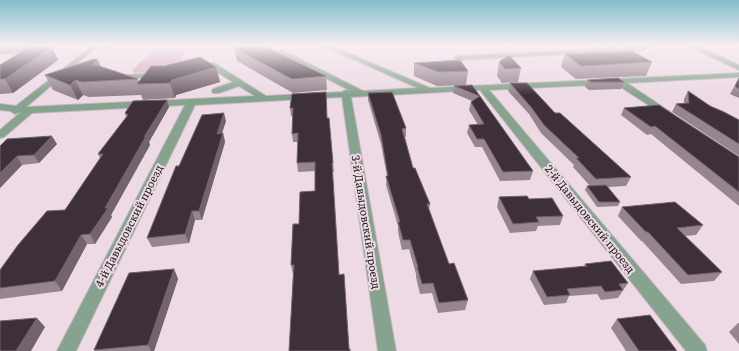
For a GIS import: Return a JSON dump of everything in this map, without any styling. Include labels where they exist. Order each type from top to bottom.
[{"type":"street","points":[[16,110],[75,62]]},
{"type":"street","points":[[302,62],[360,93]]},
{"type":"street","points":[[365,62],[430,90]]},
{"type":"street","points":[[727,62],[739,68]]},
{"type":"street","points":[[195,67],[211,65],[264,98]]},
{"type":"street","points":[[106,71],[124,77],[168,74]]},
{"type":"street","points":[[0,106],[16,110],[29,110],[346,93],[483,88],[739,75]]},
{"type":"street","points":[[52,81],[73,76]]},
{"type":"street","points":[[618,81],[676,120]]},
{"type":"street","points":[[216,91],[240,83]]},
{"type":"street","name":"2-й Давыдовский проезд","points":[[483,88],[698,351]]},
{"type":"street","name":"3-й Давыдовский проезд","points":[[346,93],[387,351]]},
{"type":"street","name":"4-й Давыдовский проезд","points":[[66,351],[192,102]]},
{"type":"street","points":[[0,135],[29,110]]},
{"type":"shaded area","points":[[140,62],[180,62],[178,68],[171,71],[134,73],[132,70]]},
{"type":"building","points":[[4,62],[29,62],[5,79],[0,79],[0,65]]},
{"type":"building","points":[[84,62],[95,62],[93,64],[138,79],[82,82],[75,80],[70,85],[45,75]]},
{"type":"building","points":[[178,62],[209,62],[216,67],[172,80],[170,83],[137,84],[151,66],[164,66]]},
{"type":"building","points":[[261,62],[298,62],[326,76],[292,79]]},
{"type":"building","points":[[462,62],[468,71],[439,72],[414,63]]},
{"type":"building","points":[[499,62],[516,62],[521,68],[505,69]]},
{"type":"building","points":[[576,62],[645,62],[581,66]]},
{"type":"building","points":[[618,78],[624,82],[591,82],[588,80]]},
{"type":"building","points":[[739,78],[739,89],[735,86]]},
{"type":"building","points":[[510,83],[527,83],[555,113],[560,113],[631,177],[596,179],[576,158],[579,158],[544,125],[531,107]]},
{"type":"building","points":[[472,85],[480,96],[454,86]]},
{"type":"building","points":[[688,91],[710,106],[739,120],[739,144],[676,104],[689,103]]},
{"type":"building","points":[[326,92],[327,118],[329,118],[333,163],[339,275],[344,274],[350,351],[289,351],[294,265],[291,265],[293,224],[299,224],[300,192],[315,191],[315,162],[297,163],[298,133],[292,134],[293,108],[290,108],[292,94]]},
{"type":"building","points":[[392,92],[406,128],[402,129],[413,168],[415,168],[430,204],[427,204],[449,264],[454,263],[468,300],[439,303],[433,283],[422,284],[410,240],[403,240],[398,222],[400,222],[386,176],[388,176],[381,135],[368,93]]},
{"type":"building","points":[[480,96],[533,171],[503,172],[484,139],[477,139],[469,125],[484,124],[471,102]]},
{"type":"building","points":[[167,100],[144,137],[146,136],[105,208],[108,208],[90,234],[81,235],[55,281],[0,288],[0,270],[18,245],[47,211],[65,210],[103,154],[98,154],[128,115],[125,113],[133,101]]},
{"type":"building","points":[[659,105],[739,157],[739,192],[655,126],[651,127],[624,108]]},
{"type":"building","points":[[224,113],[217,134],[223,133],[199,211],[192,211],[185,234],[147,238],[176,166],[179,166],[202,115]]},
{"type":"building","points":[[52,136],[34,155],[17,156],[0,173],[0,146],[7,139]]},
{"type":"building","points":[[606,185],[620,202],[599,202],[587,186]]},
{"type":"building","points":[[527,196],[529,199],[552,198],[563,216],[536,217],[539,222],[513,224],[499,197]]},
{"type":"building","points":[[675,202],[703,225],[677,228],[722,272],[688,275],[648,232],[646,232],[622,207]]},
{"type":"building","points":[[611,261],[628,283],[619,284],[623,290],[605,292],[601,286],[567,289],[570,295],[547,297],[533,271],[587,266],[585,264]]},
{"type":"building","points":[[174,269],[148,345],[94,350],[129,273]]},
{"type":"building","points":[[650,315],[677,351],[639,351],[617,319]]},
{"type":"building","points":[[37,318],[16,351],[0,351],[0,321]]}]
